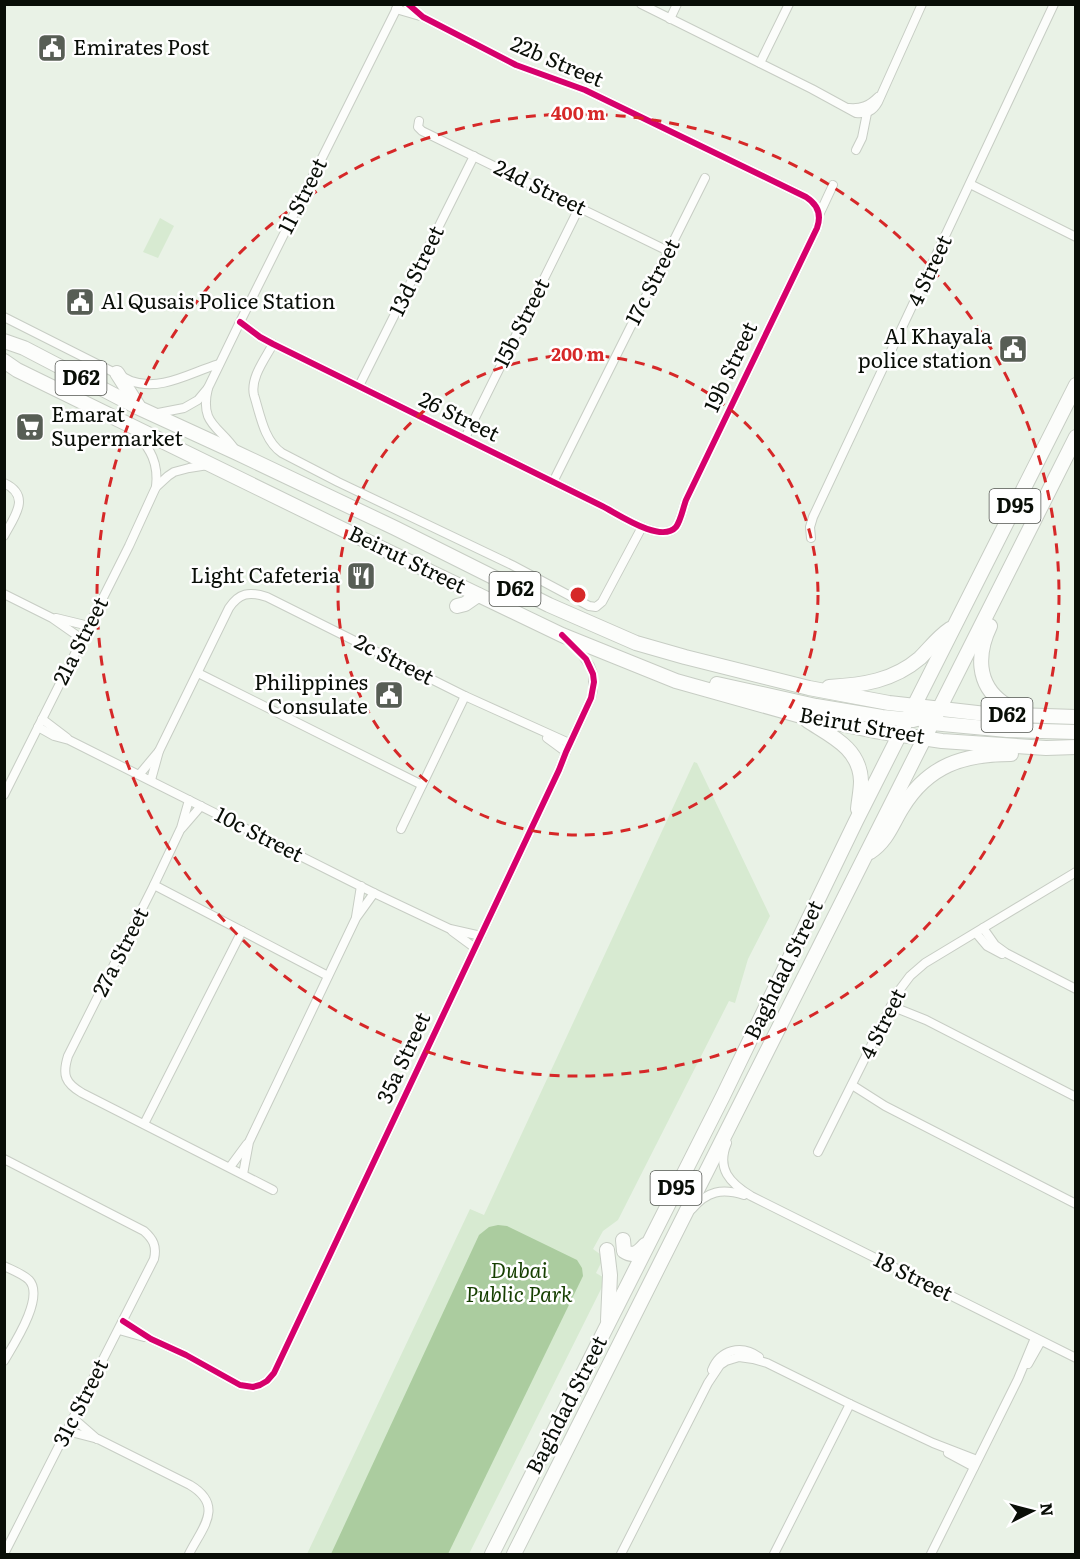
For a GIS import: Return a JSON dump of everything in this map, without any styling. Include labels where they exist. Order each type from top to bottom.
[{"type":"main road","name":"Beirut Street","points":[[4,341],[24,348],[145,411],[395,528],[549,605],[616,635],[652,648],[809,688],[879,701],[986,714],[1076,717]]},
{"type":"main road","name":"Beirut Street","points":[[4,361],[18,370],[478,595],[562,635],[676,681],[801,716],[900,735],[1046,748],[1076,747]]},
{"type":"main road","points":[[117,373],[145,411]]},
{"type":"main road","name":"Baghdad Street","points":[[492,1554],[718,1105],[856,821],[1076,385]]},
{"type":"main road","name":"Baghdad Street","points":[[514,1554],[1076,437]]},
{"type":"main road","points":[[1029,716],[994,695],[984,679],[980,662],[985,637],[1034,532],[1048,492]]},
{"type":"main road","points":[[457,606],[465,604],[478,595]]},
{"type":"main road","points":[[809,688],[863,684],[891,676],[911,665],[954,626]]},
{"type":"main road","points":[[676,681],[709,683],[816,706],[907,720],[924,717],[939,709]]},
{"type":"main road","points":[[801,716],[840,740],[855,757],[861,782],[856,821]]},
{"type":"main road","points":[[900,735],[915,726],[932,723],[1007,730],[1076,732]]},
{"type":"main road","points":[[865,854],[884,840],[901,808],[914,791],[940,768],[973,756],[1024,753],[1046,748]]},
{"type":"main road","points":[[623,1240],[624,1251],[633,1255],[649,1242]]},
{"type":"main road","points":[[607,1250],[608,1325]]},
{"type":"street","name":"22b Street","points":[[408,4],[423,17]]},
{"type":"street","points":[[641,4],[856,113],[867,113],[875,106],[922,4]]},
{"type":"street","points":[[670,19],[677,4]]},
{"type":"street","points":[[760,63],[789,4]]},
{"type":"street","name":"4 Street","points":[[811,538],[810,527],[813,517],[1054,4]]},
{"type":"street","name":"22b Street","points":[[397,7],[423,17],[516,65],[585,90],[806,197],[814,203],[819,215]]},
{"type":"street","name":"11 Street","points":[[145,411],[184,408],[198,400],[208,388],[397,7]]},
{"type":"street","points":[[846,107],[867,106],[882,92]]},
{"type":"street","points":[[856,150],[862,138],[867,113]]},
{"type":"street","name":"24d Street","points":[[419,121],[420,129],[668,251]]},
{"type":"street","name":"13d Street","points":[[359,386],[474,156]]},
{"type":"street","name":"17c Street","points":[[553,482],[705,178]]},
{"type":"street","points":[[970,184],[1076,237]]},
{"type":"street","points":[[813,237],[819,222],[819,215],[833,185]]},
{"type":"street","name":"22b Street","points":[[794,193],[814,212],[816,222],[813,237]]},
{"type":"street","name":"15b Street","points":[[465,438],[579,208]]},
{"type":"street","name":"19b Street","points":[[681,513],[813,237]]},
{"type":"street","points":[[4,317],[136,382],[158,384],[219,364]]},
{"type":"street","name":"26 Street","points":[[240,322],[273,344],[642,527],[654,532],[668,532],[678,524],[681,513]]},
{"type":"street","name":"26 Street","points":[[235,331],[260,337]]},
{"type":"street","points":[[273,344],[253,387],[269,439],[282,453],[338,482],[589,606],[596,607],[602,602],[642,527]]},
{"type":"street","name":"11 Street","points":[[208,388],[206,406],[210,422],[237,453]]},
{"type":"street","points":[[132,426],[156,462],[156,487]]},
{"type":"street","name":"21a Street","points":[[4,795],[156,487],[174,472],[212,465]]},
{"type":"street","points":[[4,484],[13,488],[19,498],[18,509],[4,536]]},
{"type":"street","name":"2c Street","points":[[198,673],[228,608],[238,597],[250,593],[267,597],[537,730],[567,748]]},
{"type":"street","points":[[4,594],[52,618],[82,639]]},
{"type":"street","points":[[52,618],[89,626]]},
{"type":"street","name":"35a Street","points":[[123,1321],[151,1339],[186,1355],[240,1385],[254,1387],[270,1378],[481,936],[591,698],[593,674],[586,659],[562,635]]},
{"type":"street","points":[[151,780],[159,751],[198,673],[422,785]]},
{"type":"street","points":[[401,829],[465,696]]},
{"type":"street","name":"10c Street","points":[[40,723],[69,740],[450,929],[475,948]]},
{"type":"street","points":[[140,775],[159,751]]},
{"type":"street","name":"27a Street","points":[[144,1124],[77,1090],[69,1083],[64,1070],[68,1056],[181,828],[189,800]]},
{"type":"street","name":"27a Street","points":[[181,828],[201,806]]},
{"type":"street","name":"4 Street","points":[[818,1152],[903,983],[917,969],[1074,876]]},
{"type":"street","points":[[154,885],[328,976]]},
{"type":"street","points":[[356,918],[361,886]]},
{"type":"street","points":[[230,1167],[249,1142],[356,918],[374,893]]},
{"type":"street","name":"10c Street","points":[[450,929],[481,936]]},
{"type":"street","points":[[980,930],[1012,957],[1076,989]]},
{"type":"street","points":[[242,931],[144,1124],[273,1190]]},
{"type":"street","points":[[893,1003],[1076,1097]]},
{"type":"street","name":"18 Street","points":[[751,1081],[748,1099],[726,1146],[723,1159],[726,1172],[734,1184],[751,1196],[1076,1358]]},
{"type":"street","points":[[850,1088],[1076,1204]]},
{"type":"street","points":[[243,1174],[249,1142]]},
{"type":"street","name":"31c Street","points":[[4,1159],[144,1231],[151,1237],[155,1250],[154,1259],[119,1330],[4,1554]]},
{"type":"street","name":"18 Street","points":[[680,1224],[701,1199],[713,1193],[731,1191],[751,1196]]},
{"type":"street","points":[[4,1266],[29,1280],[34,1290],[31,1310],[4,1361]]},
{"type":"street","name":"35a Street","points":[[119,1330],[151,1339]]},
{"type":"street","points":[[931,1554],[1018,1379],[1023,1364],[1038,1340]]},
{"type":"street","points":[[621,1554],[708,1383],[715,1363],[730,1351],[747,1350],[767,1363],[850,1404],[976,1463]]},
{"type":"street","points":[[774,1554],[850,1404]]},
{"type":"street","points":[[73,1418],[98,1439]]},
{"type":"street","points":[[67,1431],[98,1439],[202,1494],[207,1501],[208,1519],[189,1554]]},
{"type":"green space","points":[[160,218],[174,226],[158,258],[143,252]]},
{"type":"green space","name":"Dubai Public Park","points":[[694,762],[697,763],[770,916],[748,959],[735,1003],[729,1001],[618,1220],[603,1231],[593,1249],[604,1257],[596,1273],[606,1279],[469,1554],[307,1554],[470,1209],[484,1215]]},
{"type":"shaded area","points":[[507,1226],[577,1260],[582,1268],[583,1276],[448,1554],[331,1554],[479,1235],[489,1227]]},
{"type":"cycle path","points":[[240,322],[273,344],[602,506],[628,521],[660,532],[669,531],[678,524],[686,500],[817,228],[819,214],[816,206],[806,197],[585,90],[516,65],[423,17],[408,4]]},
{"type":"cycle path","points":[[123,1321],[151,1339],[186,1355],[240,1385],[253,1387],[260,1385],[274,1373],[591,698],[593,674],[586,659],[562,635]]},
{"type":"place","name":"Emirates Post","points":[[52,48]]},
{"type":"place","name":"Al Qusais Police Station","points":[[80,302]]},
{"type":"place","name":"Al Khayala police station","points":[[1013,349]]},
{"type":"place","name":"Emarat Supermarket","points":[[30,427]]},
{"type":"place","name":"Light Cafeteria","points":[[361,576]]},
{"type":"place","name":"Philippines Consulate","points":[[389,695]]}]
